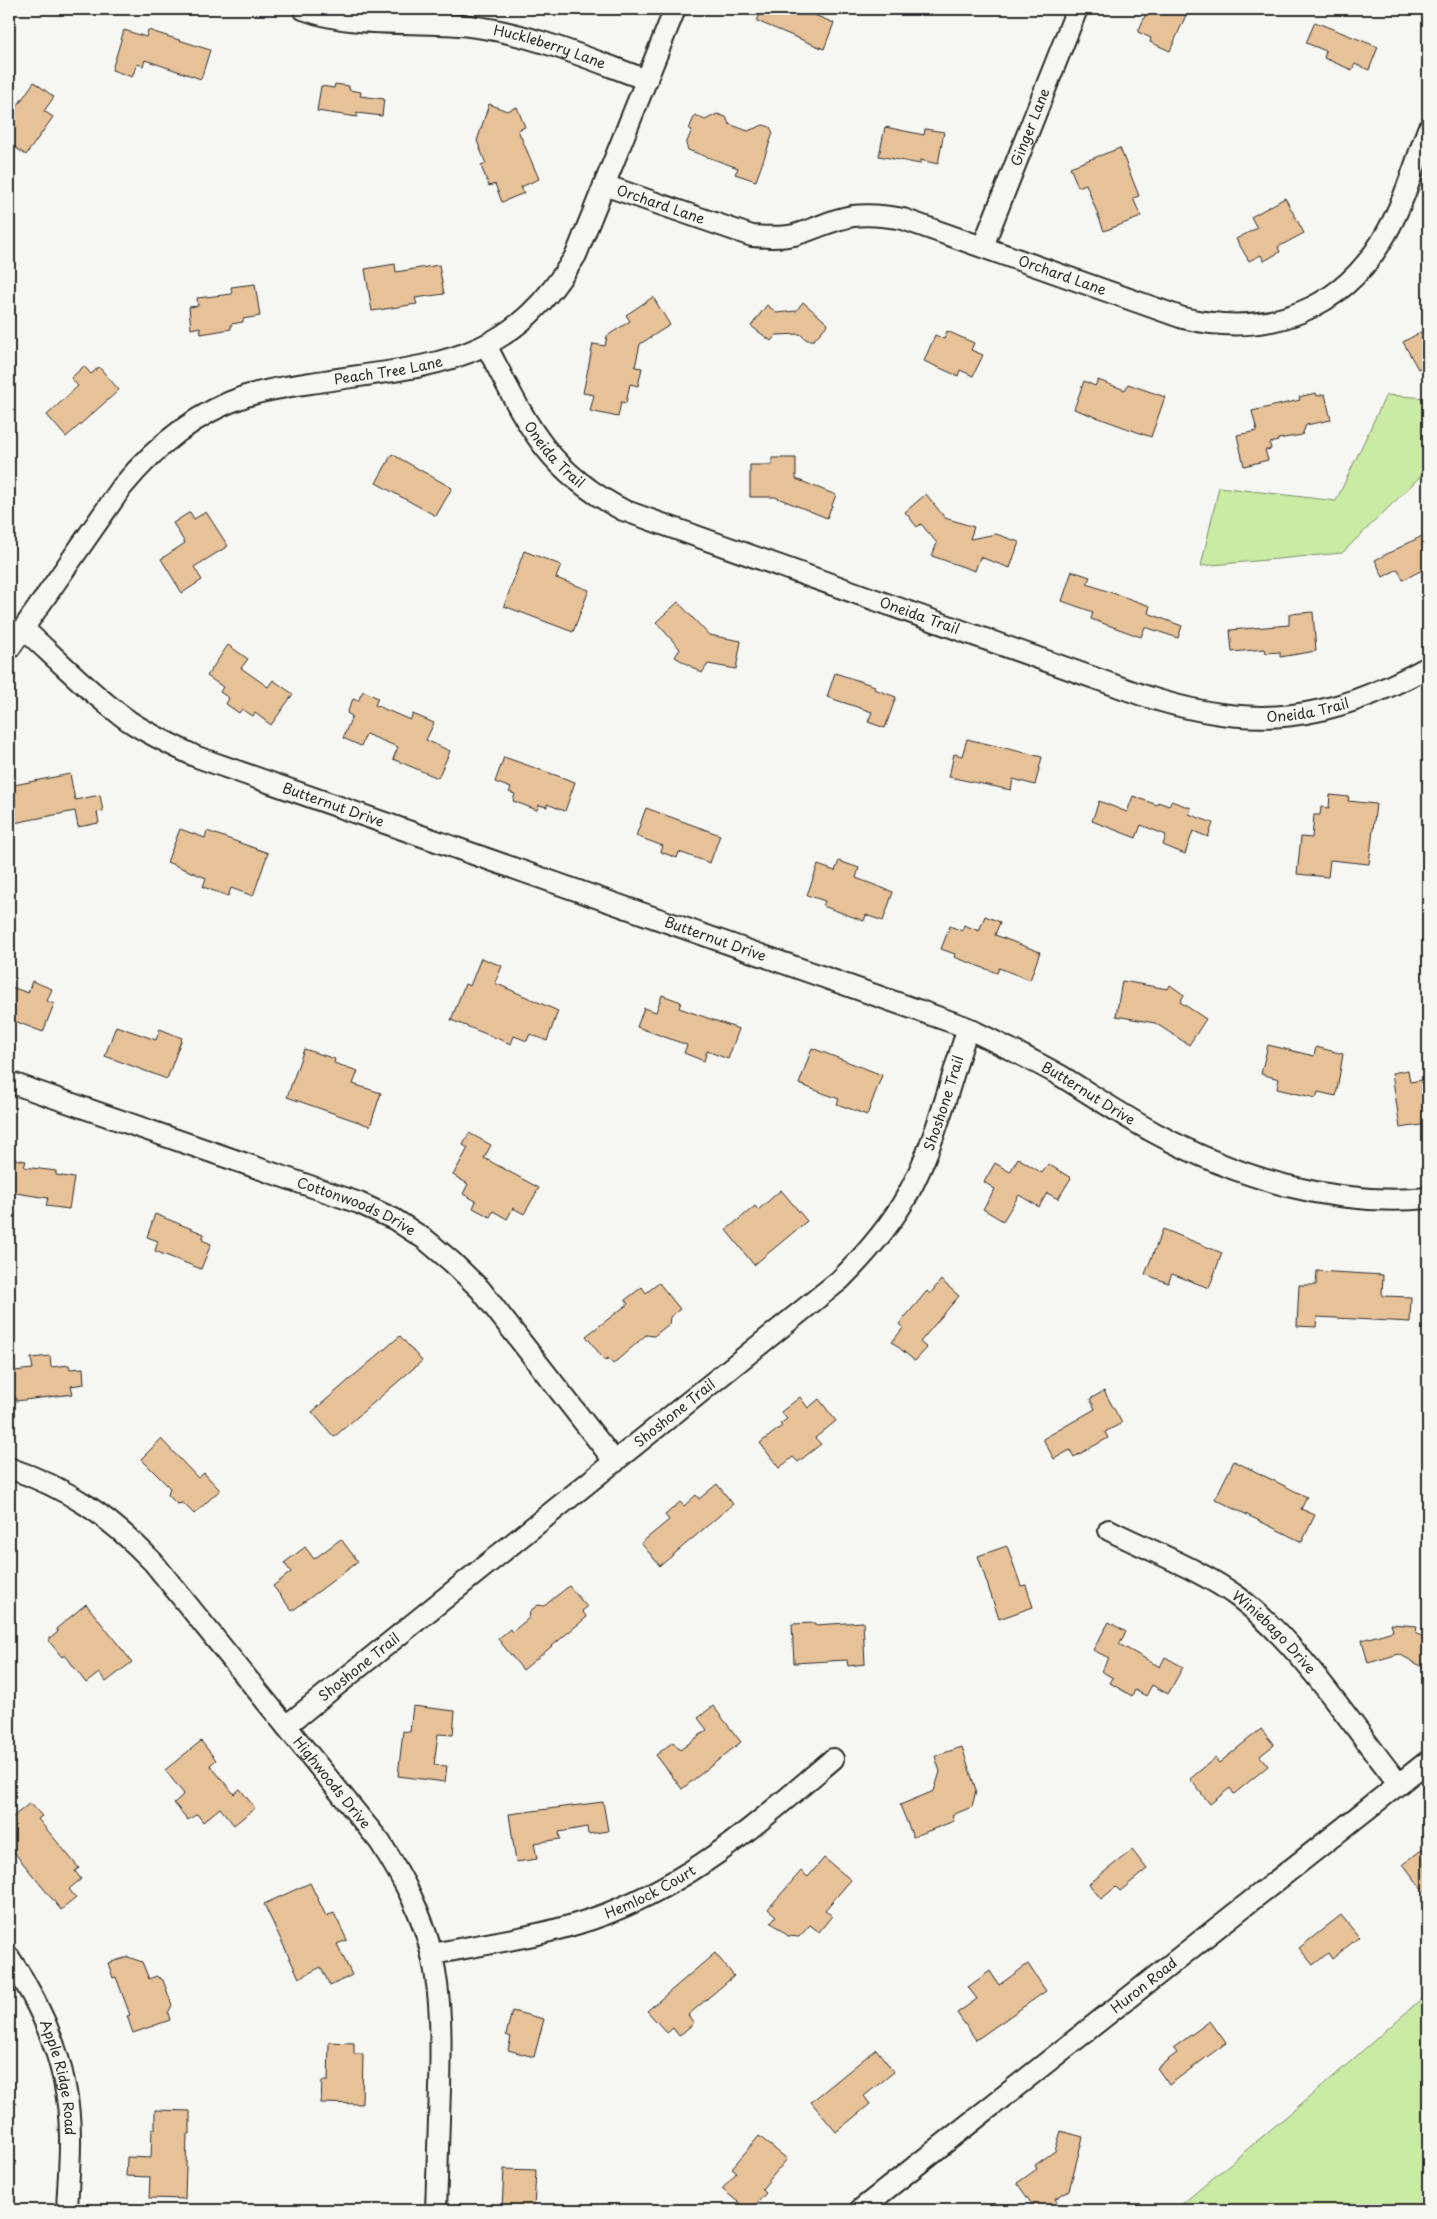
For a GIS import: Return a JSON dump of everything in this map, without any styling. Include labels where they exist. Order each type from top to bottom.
[{"type":"street","name":"Huckleberry Lane","points":[[303,9],[347,20],[381,24],[469,26],[512,34],[546,43],[646,80]]},
{"type":"street","name":"Peach Tree Lane","points":[[9,649],[127,481],[165,442],[190,423],[224,405],[275,388],[432,365],[460,357],[486,345],[520,323],[542,302],[560,280],[576,254],[675,9]]},
{"type":"street","name":"Ginger Lane","points":[[983,246],[1077,9]]},
{"type":"street","name":"Orchard Lane","points":[[604,185],[752,236],[775,238],[795,234],[854,216],[880,215],[903,219],[1183,318],[1209,324],[1236,326],[1263,324],[1289,317],[1314,306],[1337,292],[1357,274],[1374,253],[1388,230],[1428,128]]},
{"type":"street","name":"Oneida Trail","points":[[486,345],[528,425],[552,459],[575,481],[598,497],[623,510],[1142,695],[1175,706],[1212,714],[1250,717],[1288,716],[1326,710],[1363,699],[1428,667]]},
{"type":"street","name":"Butternut Drive","points":[[24,629],[101,699],[129,721],[159,739],[197,757],[968,1028],[1061,1076],[1155,1133],[1237,1170],[1284,1186],[1321,1194],[1366,1199],[1428,1198]]},
{"type":"street","name":"Shoshone Trail","points":[[286,1726],[840,1280],[868,1252],[904,1200],[924,1160],[968,1028]]},
{"type":"street","name":"Cottonwoods Drive","points":[[9,1082],[358,1203],[394,1219],[438,1250],[480,1289],[615,1462]]},
{"type":"street","name":"Highwoods Drive","points":[[9,1468],[36,1477],[69,1493],[100,1513],[129,1537],[152,1562],[380,1842],[401,1875],[418,1910],[432,1954],[439,1990],[441,2034],[436,2210]]},
{"type":"street","name":"Winiebago Drive","points":[[1109,1530],[1206,1577],[1236,1596],[1268,1622],[1288,1643],[1399,1784]]},
{"type":"street","name":"Hemlock Court","points":[[432,1954],[555,1930],[604,1915],[644,1898],[681,1878],[717,1855],[833,1759]]},
{"type":"street","name":"Huron Road","points":[[860,2210],[1428,1761]]},
{"type":"street","name":"Apple Ridge Road","points":[[9,1957],[28,1986],[48,2025],[61,2066],[68,2103],[70,2140],[67,2210]]},
{"type":"green space","points":[[1386,395],[1428,398],[1428,469],[1342,553],[1201,566],[1219,487],[1336,501]]},
{"type":"green space","points":[[1428,1993],[1428,2210],[1175,2210],[1325,2084]]},
{"type":"building","points":[[762,9],[800,9],[834,23],[824,49],[757,21]]},
{"type":"building","points":[[1148,9],[1172,9],[1186,15],[1170,51],[1150,42],[1151,38],[1138,32]]},
{"type":"building","points":[[1315,22],[1378,47],[1369,70],[1355,64],[1352,70],[1324,58],[1326,51],[1306,43]]},
{"type":"building","points":[[124,30],[146,37],[148,30],[210,50],[201,79],[145,60],[143,66],[137,64],[132,77],[112,70]]},
{"type":"building","points":[[34,82],[54,97],[44,111],[53,117],[26,155],[9,143],[9,118]]},
{"type":"building","points":[[335,84],[349,86],[349,90],[361,92],[360,96],[384,99],[382,116],[357,113],[357,117],[317,111],[321,86],[334,88]]},
{"type":"building","points":[[489,104],[507,111],[517,107],[525,127],[518,130],[539,179],[521,187],[524,193],[502,202],[495,184],[489,186],[481,166],[486,164],[477,141]]},
{"type":"building","points":[[717,114],[726,117],[729,124],[748,131],[763,125],[770,127],[773,133],[756,181],[735,174],[738,168],[688,150],[686,144],[692,130],[689,129],[695,115],[705,120]]},
{"type":"building","points":[[885,127],[924,135],[925,129],[944,132],[938,164],[920,160],[920,164],[879,156]]},
{"type":"building","points":[[1120,148],[1139,196],[1133,198],[1141,217],[1104,231],[1086,184],[1078,187],[1070,167]]},
{"type":"building","points":[[1285,198],[1304,233],[1278,247],[1280,252],[1264,261],[1261,255],[1249,261],[1236,239],[1257,228],[1251,217]]},
{"type":"building","points":[[395,264],[396,272],[439,265],[444,294],[415,298],[417,304],[372,311],[365,269]]},
{"type":"building","points":[[255,284],[260,316],[243,319],[243,322],[231,324],[231,329],[201,334],[200,327],[191,329],[189,307],[198,306],[197,298],[232,294],[231,287]]},
{"type":"building","points":[[653,297],[670,325],[640,344],[635,367],[642,368],[638,386],[630,384],[626,403],[621,402],[618,417],[590,411],[594,395],[583,393],[593,344],[605,346],[607,336],[630,321],[626,315]]},
{"type":"building","points":[[803,302],[828,324],[814,340],[807,340],[800,334],[776,335],[771,341],[751,326],[767,305],[777,313],[796,311]]},
{"type":"building","points":[[1428,328],[1428,364],[1418,369],[1403,342]]},
{"type":"building","points":[[947,331],[974,343],[971,350],[983,355],[973,376],[960,370],[958,376],[924,361],[935,335],[944,339]]},
{"type":"building","points":[[84,366],[91,374],[99,367],[119,390],[66,437],[47,415],[78,386],[71,378]]},
{"type":"building","points":[[1098,380],[1125,390],[1128,384],[1165,397],[1151,437],[1074,409],[1084,381],[1095,386]]},
{"type":"building","points":[[1316,393],[1317,396],[1325,394],[1331,420],[1306,425],[1302,435],[1278,439],[1278,441],[1270,443],[1271,449],[1265,450],[1268,460],[1244,466],[1237,435],[1257,431],[1252,411],[1300,400],[1299,397]]},
{"type":"building","points":[[392,454],[452,488],[436,516],[376,483]]},
{"type":"building","points":[[772,458],[796,458],[796,479],[836,495],[827,518],[775,497],[750,497],[750,465],[772,465]]},
{"type":"building","points":[[926,494],[945,518],[974,527],[970,539],[996,534],[1019,542],[1010,568],[980,557],[975,571],[932,556],[937,543],[921,524],[917,527],[905,512]]},
{"type":"building","points":[[190,512],[194,519],[206,512],[228,546],[194,567],[202,580],[182,593],[161,559],[185,543],[173,523]]},
{"type":"building","points":[[1428,533],[1428,567],[1403,580],[1398,569],[1383,577],[1375,560]]},
{"type":"building","points":[[524,551],[561,565],[556,578],[589,590],[573,632],[504,606]]},
{"type":"building","points":[[1072,571],[1090,577],[1087,584],[1150,606],[1148,613],[1182,626],[1178,638],[1145,627],[1141,637],[1091,619],[1093,612],[1062,601]]},
{"type":"building","points":[[678,602],[709,635],[741,641],[736,669],[708,664],[702,673],[675,657],[680,649],[656,622]]},
{"type":"building","points":[[1313,612],[1316,651],[1280,657],[1280,652],[1266,653],[1265,649],[1232,652],[1230,630],[1289,625],[1289,614]]},
{"type":"building","points":[[228,645],[248,659],[241,668],[268,687],[273,680],[293,694],[271,725],[255,713],[253,716],[242,709],[239,713],[226,704],[229,698],[220,692],[223,687],[207,676]]},
{"type":"building","points":[[835,673],[875,686],[874,689],[896,697],[885,728],[868,722],[872,712],[827,697]]},
{"type":"building","points":[[363,691],[378,698],[375,705],[410,720],[413,714],[434,723],[426,740],[450,751],[438,778],[393,759],[398,747],[366,734],[361,746],[343,738],[352,716],[347,713],[353,699],[358,701]]},
{"type":"building","points":[[967,739],[1042,757],[1035,785],[1013,779],[1011,790],[949,777],[954,754],[962,756]]},
{"type":"building","points":[[504,757],[575,782],[565,811],[547,804],[547,807],[539,805],[537,810],[513,801],[515,794],[509,792],[511,788],[495,782]]},
{"type":"building","points":[[70,774],[75,800],[100,795],[103,811],[97,812],[99,823],[78,827],[75,811],[9,824],[9,786]]},
{"type":"building","points":[[1330,795],[1349,797],[1348,801],[1376,804],[1369,864],[1330,860],[1328,877],[1297,874],[1301,837],[1312,838],[1314,815],[1320,815],[1321,807],[1329,808]]},
{"type":"building","points":[[1133,796],[1157,805],[1158,802],[1169,806],[1171,801],[1191,808],[1189,814],[1213,823],[1208,837],[1193,831],[1185,854],[1163,845],[1166,835],[1141,825],[1136,838],[1092,821],[1099,801],[1127,812]]},
{"type":"building","points":[[646,808],[720,835],[710,863],[679,852],[677,858],[661,852],[663,846],[636,836]]},
{"type":"building","points":[[180,829],[205,838],[207,831],[268,853],[253,896],[231,888],[228,896],[203,887],[206,878],[167,862]]},
{"type":"building","points":[[839,861],[859,868],[856,878],[893,892],[883,921],[866,915],[864,921],[823,906],[825,901],[807,895],[818,865],[835,871]]},
{"type":"building","points":[[985,916],[1000,922],[995,935],[1040,952],[1030,980],[999,968],[997,973],[954,957],[955,954],[941,949],[950,926],[962,931],[964,925],[979,931]]},
{"type":"building","points":[[481,958],[502,966],[495,983],[558,1011],[547,1041],[530,1034],[527,1041],[514,1036],[511,1044],[451,1020],[465,984],[470,986]]},
{"type":"building","points":[[32,981],[52,989],[47,1001],[54,1004],[43,1032],[9,1019],[9,986],[28,993]]},
{"type":"building","points":[[1122,981],[1168,989],[1170,985],[1184,995],[1180,1002],[1206,1019],[1189,1045],[1155,1023],[1116,1016]]},
{"type":"building","points":[[662,995],[681,1002],[679,1008],[739,1029],[728,1059],[707,1051],[704,1061],[684,1053],[687,1045],[637,1027],[644,1008],[656,1012]]},
{"type":"building","points":[[116,1026],[156,1040],[160,1029],[182,1038],[167,1079],[105,1056]]},
{"type":"building","points":[[1268,1045],[1314,1056],[1316,1047],[1343,1054],[1336,1096],[1318,1092],[1316,1098],[1277,1089],[1279,1079],[1261,1074]]},
{"type":"building","points":[[812,1048],[882,1075],[867,1115],[837,1104],[839,1099],[799,1084]]},
{"type":"building","points":[[304,1049],[335,1059],[334,1063],[358,1071],[353,1084],[381,1093],[370,1126],[287,1097]]},
{"type":"building","points":[[1408,1070],[1410,1082],[1428,1079],[1428,1124],[1400,1128],[1392,1073]]},
{"type":"building","points":[[469,1133],[491,1145],[484,1158],[539,1188],[524,1214],[513,1208],[507,1219],[493,1211],[490,1217],[473,1208],[476,1201],[463,1194],[468,1184],[453,1175],[468,1148],[463,1145]]},
{"type":"building","points":[[9,1158],[26,1161],[24,1167],[56,1171],[56,1175],[74,1178],[69,1209],[46,1206],[48,1198],[9,1192]]},
{"type":"building","points":[[1018,1158],[1042,1173],[1048,1164],[1071,1178],[1058,1199],[1047,1193],[1039,1207],[1019,1195],[1003,1221],[983,1209],[995,1189],[984,1182],[995,1163],[1010,1172]]},
{"type":"building","points":[[781,1190],[807,1221],[754,1265],[726,1230],[755,1206],[758,1210]]},
{"type":"building","points":[[155,1214],[204,1234],[202,1240],[211,1244],[201,1269],[155,1251],[158,1241],[147,1237]]},
{"type":"building","points":[[1163,1229],[1222,1253],[1209,1288],[1172,1274],[1168,1283],[1145,1274]]},
{"type":"building","points":[[1317,1271],[1383,1275],[1382,1296],[1411,1297],[1410,1322],[1317,1317],[1316,1327],[1297,1326],[1299,1285],[1316,1285]]},
{"type":"building","points":[[941,1280],[959,1296],[920,1342],[927,1348],[915,1361],[892,1342],[903,1328],[899,1324],[927,1291],[930,1294]]},
{"type":"building","points":[[659,1283],[680,1309],[670,1317],[669,1324],[654,1336],[646,1335],[613,1364],[608,1358],[605,1361],[586,1336],[628,1304],[625,1300],[642,1287],[646,1293]]},
{"type":"building","points":[[400,1336],[422,1361],[334,1437],[312,1412]]},
{"type":"building","points":[[50,1356],[51,1367],[69,1365],[70,1369],[83,1368],[84,1384],[71,1386],[73,1394],[16,1401],[16,1398],[9,1399],[9,1376],[14,1376],[13,1371],[33,1369],[31,1358]]},
{"type":"building","points":[[1104,1391],[1122,1423],[1105,1432],[1108,1438],[1074,1457],[1070,1450],[1054,1459],[1043,1439],[1095,1409],[1090,1399]]},
{"type":"building","points":[[800,1397],[808,1408],[819,1399],[836,1421],[815,1438],[821,1444],[798,1462],[793,1457],[779,1468],[760,1443],[782,1426],[780,1424],[787,1419],[781,1412]]},
{"type":"building","points":[[161,1439],[198,1478],[204,1473],[220,1490],[194,1514],[183,1503],[177,1504],[168,1495],[170,1488],[141,1459]]},
{"type":"building","points":[[1234,1461],[1307,1497],[1301,1509],[1315,1515],[1302,1542],[1215,1499]]},
{"type":"building","points":[[717,1484],[733,1504],[660,1566],[641,1543],[669,1520],[665,1515],[680,1502],[684,1506],[696,1495],[699,1499]]},
{"type":"building","points":[[341,1539],[358,1562],[292,1611],[273,1586],[291,1572],[284,1563],[305,1547],[314,1559]]},
{"type":"building","points":[[1007,1546],[1021,1586],[1026,1585],[1033,1607],[999,1619],[978,1556]]},
{"type":"building","points":[[569,1586],[587,1607],[582,1611],[587,1617],[523,1670],[498,1639],[510,1629],[512,1632],[529,1618],[530,1611],[538,1605],[544,1606]]},
{"type":"building","points":[[86,1604],[132,1662],[106,1682],[99,1673],[86,1683],[65,1655],[62,1657],[48,1640],[58,1632],[56,1629]]},
{"type":"building","points":[[863,1622],[865,1664],[848,1666],[847,1660],[794,1663],[792,1624],[815,1623],[815,1625]]},
{"type":"building","points":[[1109,1622],[1126,1632],[1119,1644],[1160,1667],[1165,1657],[1183,1667],[1168,1694],[1152,1685],[1146,1696],[1135,1690],[1132,1696],[1110,1683],[1113,1678],[1101,1671],[1109,1658],[1093,1650]]},
{"type":"building","points":[[1391,1624],[1417,1626],[1416,1633],[1428,1640],[1428,1670],[1399,1654],[1368,1663],[1362,1640],[1393,1631]]},
{"type":"building","points":[[413,1706],[455,1711],[453,1735],[438,1734],[434,1765],[447,1766],[445,1782],[398,1776],[403,1731],[410,1732]]},
{"type":"building","points":[[713,1706],[741,1742],[682,1789],[656,1755],[673,1742],[680,1750],[707,1730],[698,1718]]},
{"type":"building","points":[[1261,1729],[1274,1745],[1260,1756],[1268,1766],[1234,1794],[1230,1788],[1210,1804],[1190,1779],[1215,1758],[1219,1763]]},
{"type":"building","points":[[201,1741],[216,1760],[210,1765],[234,1794],[240,1789],[255,1808],[234,1825],[220,1808],[203,1822],[197,1814],[188,1820],[174,1803],[184,1794],[165,1770]]},
{"type":"building","points":[[962,1747],[976,1790],[972,1807],[952,1815],[954,1821],[913,1837],[900,1805],[934,1791],[940,1772],[935,1756]]},
{"type":"building","points":[[603,1802],[608,1831],[588,1834],[587,1827],[559,1832],[560,1839],[534,1843],[537,1859],[516,1862],[509,1814]]},
{"type":"building","points":[[30,1803],[42,1816],[38,1819],[79,1868],[75,1871],[81,1879],[69,1889],[76,1898],[61,1910],[9,1846],[9,1820]]},
{"type":"building","points":[[1428,1845],[1428,1897],[1403,1864]]},
{"type":"building","points":[[1132,1850],[1147,1869],[1120,1891],[1116,1887],[1101,1899],[1089,1884]]},
{"type":"building","points":[[824,1858],[851,1880],[825,1910],[832,1916],[819,1932],[810,1925],[799,1937],[788,1936],[771,1922],[776,1916],[768,1909],[801,1871],[808,1877]]},
{"type":"building","points":[[310,1883],[326,1916],[334,1913],[347,1940],[337,1944],[352,1975],[330,1986],[321,1967],[299,1978],[264,1904]]},
{"type":"building","points":[[1341,1915],[1359,1937],[1332,1959],[1328,1953],[1313,1965],[1299,1948]]},
{"type":"building","points":[[715,1953],[734,1976],[688,2015],[694,2023],[679,2036],[673,2028],[667,2033],[647,2011]]},
{"type":"building","points":[[128,1957],[142,1962],[149,1979],[156,1976],[163,1980],[172,2005],[168,2013],[170,2020],[133,2033],[127,2016],[130,2015],[116,1977],[113,1978],[108,1963]]},
{"type":"building","points":[[1028,1964],[1046,1991],[976,2040],[957,2013],[977,1999],[968,1987],[990,1971],[999,1985]]},
{"type":"building","points":[[512,2011],[544,2019],[534,2057],[508,2050],[511,2037],[506,2035]]},
{"type":"building","points":[[1210,2021],[1226,2043],[1169,2085],[1157,2068],[1177,2053],[1173,2048]]},
{"type":"building","points":[[329,2042],[354,2043],[354,2054],[363,2054],[362,2104],[321,2103],[322,2081],[328,2081]]},
{"type":"building","points":[[876,2049],[894,2072],[864,2096],[870,2104],[836,2132],[811,2102]]},
{"type":"building","points":[[155,2110],[190,2111],[190,2134],[187,2134],[185,2199],[149,2198],[150,2177],[126,2176],[127,2157],[151,2158],[152,2129],[155,2129]]},
{"type":"building","points":[[1061,2131],[1083,2137],[1069,2190],[1055,2199],[1063,2210],[1036,2210],[1017,2183],[1037,2169],[1035,2165],[1055,2151]]},
{"type":"building","points":[[759,2136],[787,2159],[762,2189],[766,2193],[751,2210],[748,2210],[722,2189],[737,2172],[732,2168]]},
{"type":"building","points":[[504,2169],[536,2170],[534,2210],[502,2210]]}]
